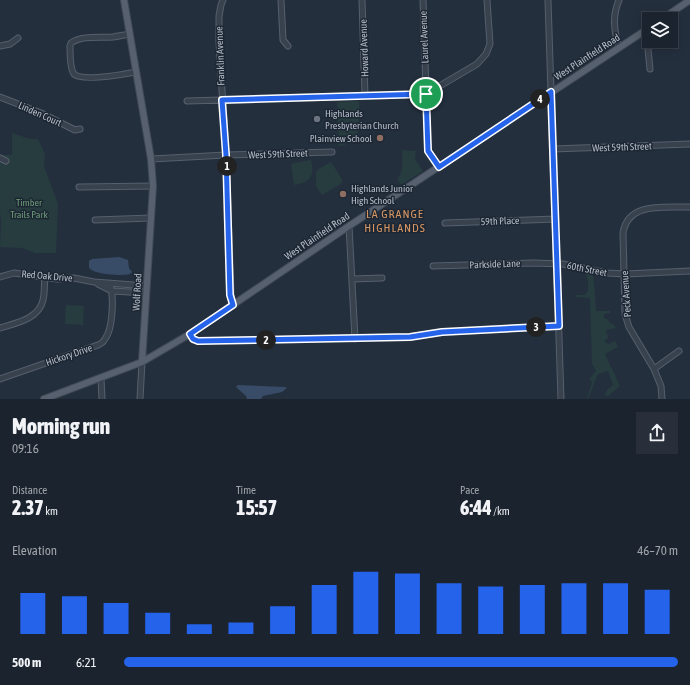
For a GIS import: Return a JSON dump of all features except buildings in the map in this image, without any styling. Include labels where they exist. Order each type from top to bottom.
[{"type":"main road","name":"Wolf Road","points":[[124,0],[151,159],[153,186],[142,362]]},
{"type":"main road","points":[[672,12],[690,0]]},
{"type":"main road","name":"West Plainfield Road","points":[[44,399],[142,362],[190,334],[349,226],[642,33]]},
{"type":"street","name":"Franklin Avenue","points":[[223,0],[219,10],[218,21],[226,155],[230,295],[233,305]]},
{"type":"street","points":[[281,0],[283,40],[288,46]]},
{"type":"street","name":"Howard Avenue","points":[[362,0],[365,96]]},
{"type":"street","name":"Laurel Avenue","points":[[423,0],[428,151],[439,167]]},
{"type":"street","points":[[187,101],[426,94],[477,64],[486,54],[490,44],[486,0]]},
{"type":"street","points":[[548,0],[561,399]]},
{"type":"street","points":[[619,0],[614,15],[616,37],[619,47]]},
{"type":"street","points":[[130,34],[74,41],[70,46],[72,71],[79,77],[100,78],[136,72]]},
{"type":"street","points":[[0,46],[10,44],[18,38]]},
{"type":"street","points":[[649,48],[650,69]]},
{"type":"street","name":"Linden Court","points":[[0,97],[41,113],[75,130],[80,129]]},
{"type":"street","name":"West 59th Street","points":[[553,149],[690,144]]},
{"type":"street","name":"West 59th Street","points":[[151,159],[332,152]]},
{"type":"street","points":[[0,158],[6,161]]},
{"type":"street","points":[[79,188],[153,186]]},
{"type":"street","name":"Peck Avenue","points":[[662,399],[661,386],[654,369],[629,327],[625,314],[625,274],[622,244],[623,228],[629,218],[638,211],[648,208],[690,207]]},
{"type":"street","points":[[95,220],[151,218]]},
{"type":"street","name":"59th Place","points":[[445,223],[555,219]]},
{"type":"street","points":[[349,226],[355,339]]},
{"type":"street","name":"60th Street","points":[[557,264],[564,264],[607,273],[625,274],[690,271]]},
{"type":"street","name":"Parkside Lane","points":[[433,266],[557,264]]},
{"type":"street","name":"Red Oak Drive","points":[[0,277],[14,273],[57,279],[74,278],[110,284],[147,286]]},
{"type":"street","points":[[0,328],[29,318],[36,313],[43,300],[45,277]]},
{"type":"street","points":[[352,279],[382,278]]},
{"type":"street","name":"Red Oak Drive","points":[[94,282],[112,291],[146,293]]},
{"type":"street","name":"Hickory Drive","points":[[0,379],[95,346],[104,341],[110,328],[112,291],[110,284]]},
{"type":"street","points":[[190,334],[193,339],[198,341],[355,339],[410,337],[442,332],[559,326]]},
{"type":"street","points":[[654,369],[679,351]]},
{"type":"street","name":"Wolf Road","points":[[140,399],[142,362]]},
{"type":"street","points":[[101,378],[102,399]]},
{"type":"green space","points":[[359,101],[359,120],[356,140],[339,146],[337,102]]},
{"type":"green space","name":"Timber Trails Park","points":[[12,133],[30,139],[38,139],[45,154],[44,166],[58,204],[56,253],[35,253],[22,248],[0,247],[0,155],[12,155]]},
{"type":"green space","points":[[402,150],[416,151],[415,159],[423,171],[401,185],[397,179],[402,169]]},
{"type":"green space","points":[[311,160],[312,174],[308,180],[294,185],[291,165],[293,163]]},
{"type":"green space","points":[[331,162],[342,179],[342,183],[322,195],[316,186],[316,172]]},
{"type":"green space","points":[[585,272],[593,272],[596,311],[610,311],[610,313],[604,314],[604,318],[616,328],[606,330],[608,338],[604,341],[608,344],[615,341],[618,347],[605,354],[620,386],[608,396],[605,395],[607,390],[613,385],[608,371],[598,374],[588,399],[592,382],[589,379],[596,371],[592,364],[590,298],[576,297],[576,295],[585,295],[588,291],[588,281]]},
{"type":"green space","points":[[66,305],[84,306],[83,325],[65,324]]},
{"type":"water","points":[[119,257],[128,260],[129,268],[132,272],[130,274],[102,274],[89,268],[89,261],[92,259]]},
{"type":"water","points":[[238,385],[287,388],[282,392],[263,396],[261,399],[247,399],[246,396],[236,387]]},
{"type":"place","name":"Highlands Presbyterian Church","points":[[317,119]]},
{"type":"place","name":"Plainview School","points":[[380,138]]},
{"type":"place","name":"Highlands Junior High School","points":[[343,194]]},
{"type":"district","name":"LA GRANGE HIGHLANDS","points":[[395,221]]},
{"type":"route","points":[[551,92],[559,326],[499,328],[442,332],[410,337],[355,339],[198,341],[193,339],[190,334],[233,305],[230,295],[226,155],[222,100],[426,94],[428,151],[439,167],[551,92]]}]
